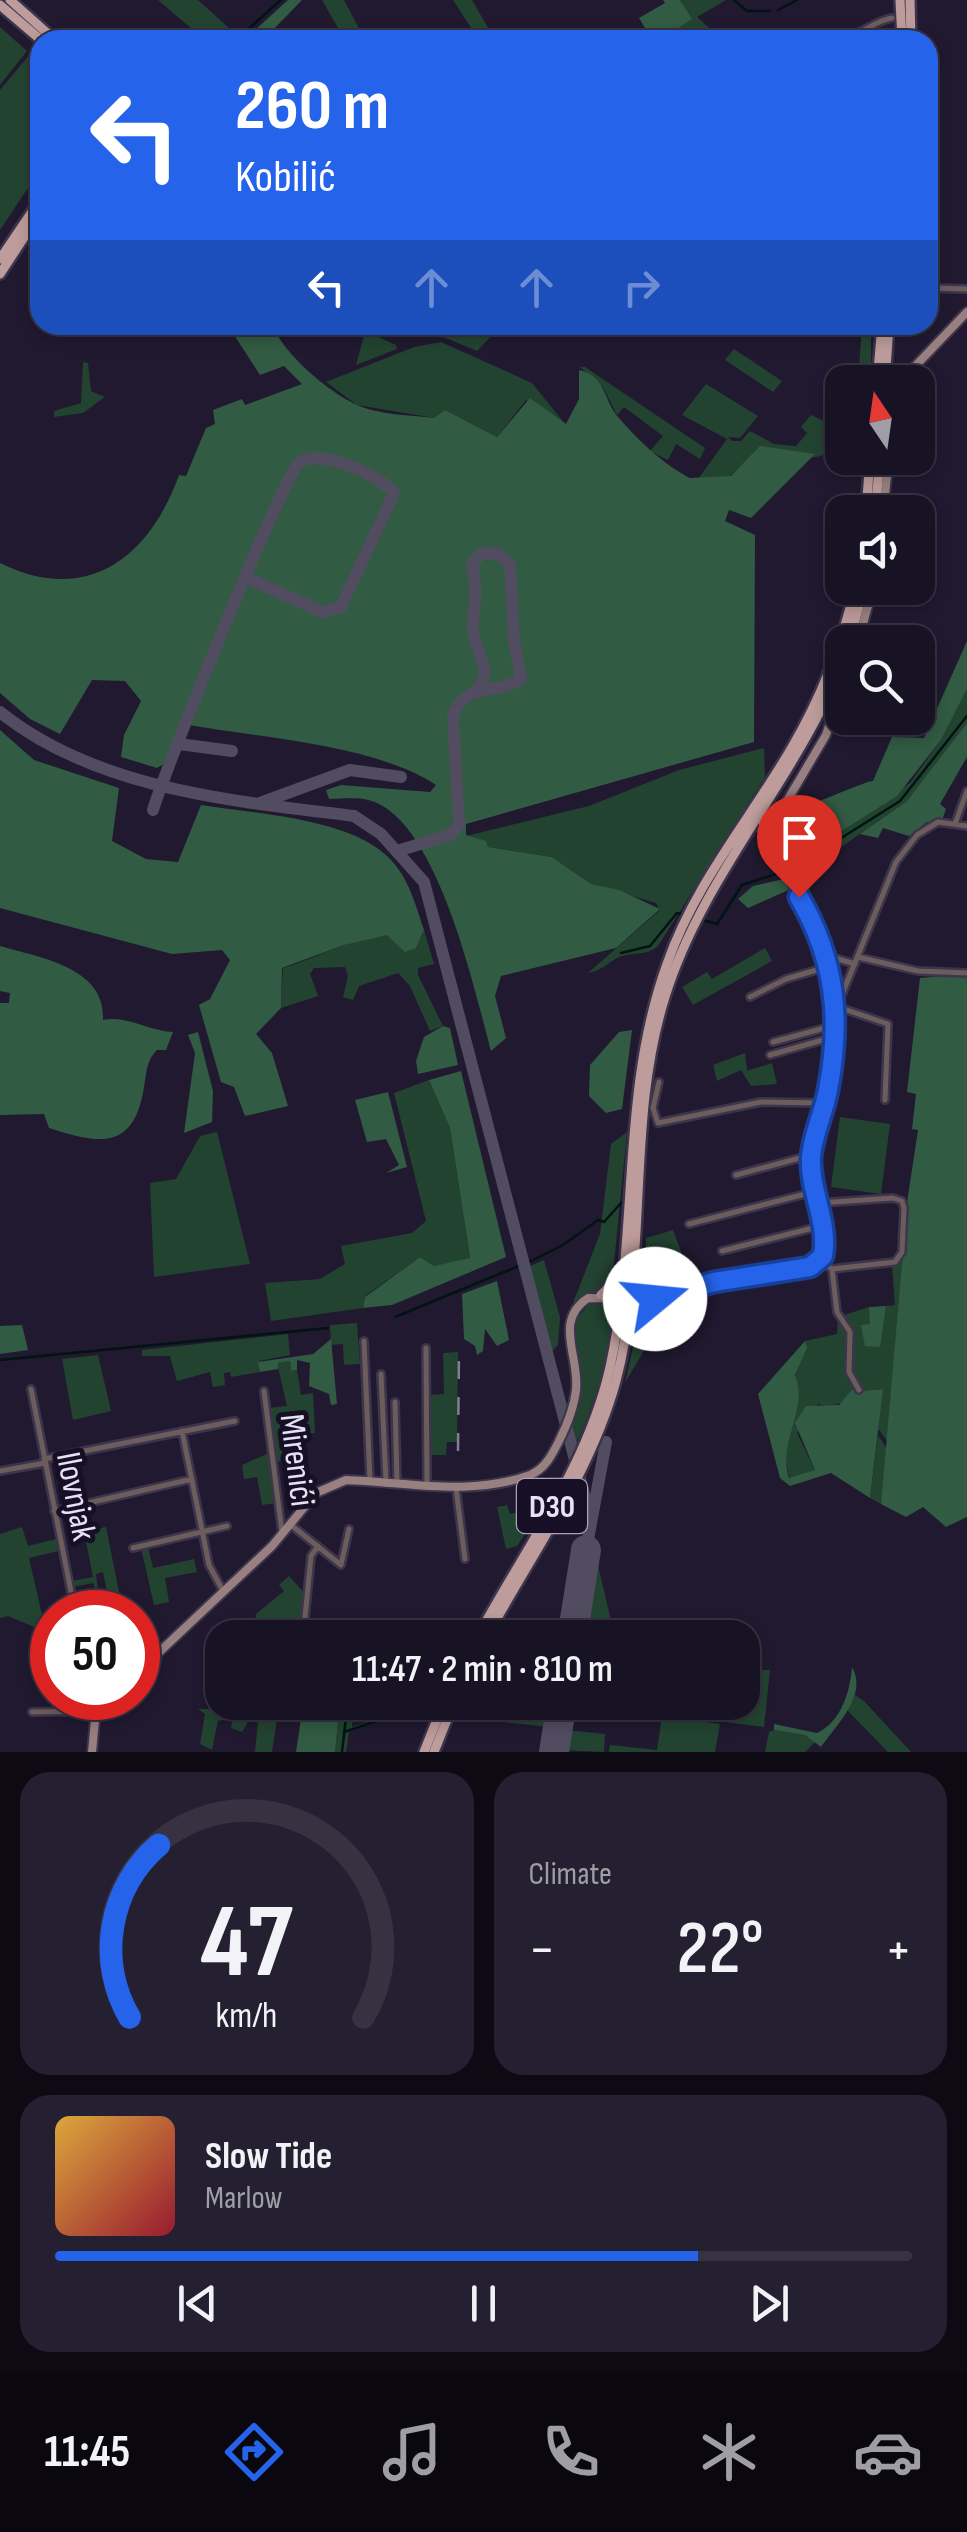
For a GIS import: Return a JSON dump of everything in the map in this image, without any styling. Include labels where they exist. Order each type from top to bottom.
[{"type":"main road","points":[[10,0],[44,30]]},
{"type":"main road","points":[[900,0],[902,30]]},
{"type":"main road","points":[[910,0],[911,30]]},
{"type":"main road","points":[[0,4],[30,30]]},
{"type":"main road","points":[[0,259],[30,215]]},
{"type":"main road","points":[[0,274],[30,228]]},
{"type":"main road","points":[[916,365],[967,312]]},
{"type":"main road","points":[[880,365],[884,335]]},
{"type":"main road","points":[[885,365],[886,335]]},
{"type":"main road","name":"D30","points":[[486,1620],[576,1462],[605,1386],[626,1298],[624,1268],[646,1034],[687,924],[808,719],[851,605]]},
{"type":"main road","name":"D30","points":[[696,906],[768,803],[810,734],[825,701]]},
{"type":"main road","points":[[620,1360],[634,1309],[651,1300],[714,1282],[801,1269],[821,1262],[824,1226],[812,1156],[825,1103],[832,1038],[829,961],[780,849],[781,810],[826,735]]},
{"type":"main road","points":[[766,838],[761,821],[768,803]]},
{"type":"main road","points":[[738,846],[752,837],[766,838],[780,849]]},
{"type":"main road","name":"D30","points":[[496,1620],[586,1462],[620,1360],[650,1062],[687,924]]},
{"type":"main road","points":[[160,1651],[282,1535],[316,1492],[329,1484],[346,1480],[456,1487],[528,1476],[548,1462],[576,1392],[568,1334],[579,1305],[616,1284],[624,1268]]},
{"type":"main road","points":[[601,1295],[651,1300]]},
{"type":"main road","points":[[92,1752],[94,1720]]},
{"type":"main road","points":[[424,1752],[437,1720]]},
{"type":"main road","points":[[434,1752],[447,1720]]},
{"type":"street","points":[[858,30],[892,18]]},
{"type":"street","points":[[938,289],[967,290]]},
{"type":"street","points":[[955,824],[967,791]]},
{"type":"street","points":[[832,1004],[841,997],[906,847],[934,824],[967,826]]},
{"type":"street","points":[[750,998],[829,961],[857,960],[918,971],[967,973]]},
{"type":"street","points":[[832,1004],[888,1024],[885,1100]]},
{"type":"street","points":[[774,1042],[832,1026]]},
{"type":"street","points":[[770,1055],[832,1038]]},
{"type":"street","points":[[659,1082],[653,1108],[658,1123],[750,1104],[825,1103]]},
{"type":"street","points":[[736,1174],[812,1156]]},
{"type":"street","points":[[689,1224],[817,1191]]},
{"type":"street","points":[[820,1203],[893,1198],[903,1204],[899,1260],[882,1266],[832,1269],[821,1262]]},
{"type":"street","points":[[722,1250],[824,1226]]},
{"type":"street","points":[[832,1269],[837,1312],[850,1332],[849,1372],[859,1390]]},
{"type":"street","points":[[364,1341],[370,1484]]},
{"type":"street","points":[[426,1348],[428,1486]]},
{"type":"street","points":[[381,1374],[386,1485]]},
{"type":"street","name":"Ilovnjak","points":[[31,1389],[70,1590]]},
{"type":"street","name":"Mirenići","points":[[264,1391],[282,1535]]},
{"type":"street","points":[[395,1402],[398,1486]]},
{"type":"street","points":[[0,1471],[235,1421]]},
{"type":"street","points":[[182,1430],[210,1569],[223,1591]]},
{"type":"street","points":[[54,1511],[192,1479]]},
{"type":"street","points":[[456,1487],[465,1559]]},
{"type":"street","points":[[291,1525],[343,1565],[349,1529]]},
{"type":"street","points":[[133,1548],[226,1526]]},
{"type":"street","points":[[305,1620],[311,1556],[318,1546]]},
{"type":"green space","points":[[158,0],[198,0],[230,29],[193,30]]},
{"type":"green space","points":[[288,0],[302,0],[273,30],[255,30]]},
{"type":"green space","points":[[322,0],[344,0],[360,30],[339,30]]},
{"type":"green space","points":[[453,0],[472,0],[489,30],[472,30]]},
{"type":"green space","points":[[663,0],[680,0],[692,19],[675,30],[646,30],[639,18],[665,3]]},
{"type":"green space","points":[[680,0],[726,0],[697,17],[711,30],[675,30],[691,19]]},
{"type":"green space","points":[[0,27],[27,51],[0,85]]},
{"type":"green space","points":[[30,54],[30,185],[0,230],[0,90]]},
{"type":"green space","points":[[277,335],[320,381],[357,405],[434,418],[445,410],[497,437],[530,398],[566,424],[579,399],[579,370],[594,377],[618,417],[643,443],[690,478],[731,476],[760,446],[815,454],[751,518],[729,510],[725,521],[755,535],[754,742],[466,824],[466,835],[486,841],[488,847],[552,857],[591,884],[619,890],[660,909],[616,948],[501,976],[495,996],[506,1038],[491,1051],[449,909],[414,838],[392,813],[368,800],[329,799],[326,790],[341,785],[430,792],[436,785],[410,771],[349,751],[184,724],[164,764],[157,768],[121,757],[124,735],[141,701],[125,681],[92,680],[60,734],[30,719],[0,693],[0,563],[31,575],[60,579],[87,576],[111,566],[151,530],[179,475],[186,476],[206,428],[215,424],[213,410],[242,399],[245,405],[302,384],[284,366],[260,375],[236,338]]},
{"type":"green space","points":[[364,335],[396,345],[397,349],[356,365]]},
{"type":"green space","points":[[424,335],[492,335],[477,351],[446,338]]},
{"type":"green space","points":[[861,335],[871,335],[871,365],[859,365]]},
{"type":"green space","points":[[441,342],[532,383],[566,425],[526,400],[497,437],[445,410],[435,418],[357,405],[326,382],[414,347]]},
{"type":"green space","points":[[734,349],[782,381],[773,392],[725,360]]},
{"type":"green space","points":[[83,362],[88,363],[91,391],[105,397],[83,413],[54,417],[54,411],[81,403]]},
{"type":"green space","points":[[580,367],[705,448],[700,459],[676,444],[668,460],[650,451],[663,436],[624,407],[617,415],[603,387]]},
{"type":"green space","points":[[706,384],[758,416],[740,438],[728,437],[732,441],[741,441],[750,431],[774,444],[796,446],[807,433],[801,427],[811,415],[825,421],[825,452],[737,470],[727,478],[698,479],[727,439],[682,415]]},
{"type":"green space","points":[[967,641],[967,689],[941,740],[897,796],[824,842],[814,830],[808,805],[873,781],[892,737],[935,735],[935,713]]},
{"type":"green space","points":[[967,689],[967,723],[918,788],[907,801],[817,864],[810,877],[809,898],[804,900],[792,874],[829,850],[824,842],[910,783],[941,740]]},
{"type":"green space","points":[[967,723],[967,757],[940,804],[946,809],[942,820],[927,822],[909,836],[883,828],[878,838],[860,834],[907,801]]},
{"type":"green space","points":[[0,730],[34,760],[119,788],[112,841],[146,859],[178,862],[201,805],[329,827],[374,846],[397,867],[424,930],[416,948],[405,952],[387,935],[344,945],[282,968],[281,1008],[256,1034],[272,1053],[288,1106],[245,1116],[234,1087],[221,1082],[199,1005],[210,999],[230,960],[222,950],[172,954],[0,908]]},
{"type":"green space","points":[[764,748],[765,777],[658,946],[617,958],[593,972],[588,973],[660,910],[656,903],[591,884],[552,857],[488,847],[466,836],[589,806],[679,770]]},
{"type":"green space","points":[[788,878],[791,889],[748,908],[738,899],[753,886]]},
{"type":"green space","points":[[424,930],[434,964],[418,968],[418,975],[443,1026],[430,1031],[410,986],[398,973],[359,986],[353,1000],[343,997],[348,976],[345,967],[314,968],[310,974],[318,996],[281,1008],[283,968],[377,936],[395,936],[416,948]]},
{"type":"green space","points":[[0,946],[52,961],[83,977],[101,1002],[103,1020],[121,1020],[173,1032],[166,1050],[157,1050],[151,1058],[139,1108],[123,1132],[112,1138],[84,1138],[49,1128],[44,1114],[0,1115],[0,1003],[9,1003],[10,993],[0,991]]},
{"type":"green space","points":[[765,948],[772,961],[693,1005],[682,987],[707,972],[712,979]]},
{"type":"green space","points":[[967,974],[967,1517],[946,1527],[923,1507],[906,1517],[881,1504],[908,1196],[918,1130],[912,1129],[916,1094],[907,1092],[920,978]]},
{"type":"green space","points":[[443,1026],[450,1028],[458,1065],[418,1074],[416,1061],[424,1037]]},
{"type":"green space","points":[[632,1030],[622,1109],[606,1113],[589,1096],[590,1065],[619,1032]]},
{"type":"green space","points":[[198,1032],[213,1091],[212,1122],[184,1133],[195,1053],[188,1035]]},
{"type":"green space","points":[[745,1053],[747,1071],[772,1063],[777,1084],[751,1086],[741,1070],[717,1081],[713,1065]]},
{"type":"green space","points":[[461,1071],[506,1257],[392,1305],[363,1308],[365,1297],[420,1257],[434,1266],[470,1258],[450,1128],[429,1080]]},
{"type":"green space","points":[[429,1080],[450,1128],[470,1259],[434,1266],[420,1257],[365,1296],[363,1308],[271,1321],[265,1283],[320,1279],[345,1264],[341,1246],[412,1233],[426,1221],[394,1093]]},
{"type":"green space","points":[[388,1092],[407,1167],[386,1173],[399,1165],[386,1139],[367,1142],[355,1100]]},
{"type":"green space","points":[[840,1117],[890,1124],[881,1194],[831,1187]]},
{"type":"green space","points":[[217,1132],[250,1264],[154,1277],[150,1183],[176,1179],[200,1136]]},
{"type":"green space","points":[[627,1132],[609,1287],[573,1303],[600,1234],[611,1144]]},
{"type":"green space","points":[[673,1230],[685,1262],[645,1273],[646,1238]]},
{"type":"green space","points":[[903,1257],[888,1442],[878,1429],[882,1389],[834,1405],[818,1404],[797,1433],[815,1470],[790,1479],[786,1429],[805,1341],[837,1334],[838,1317],[869,1307],[879,1347],[886,1306],[895,1305],[892,1267]]},
{"type":"green space","points":[[544,1260],[560,1317],[558,1345],[552,1351],[530,1266]]},
{"type":"green space","points":[[497,1281],[509,1340],[497,1346],[485,1329],[483,1351],[477,1355],[475,1346],[464,1339],[462,1294]]},
{"type":"green space","points":[[675,1297],[625,1383],[642,1307]]},
{"type":"green space","points":[[591,1301],[613,1301],[612,1317],[601,1375],[575,1446],[569,1424],[579,1390],[573,1324]]},
{"type":"green space","points":[[886,1306],[880,1347],[865,1346],[861,1325],[870,1324],[869,1307]]},
{"type":"green space","points":[[357,1323],[360,1364],[344,1365],[343,1344],[331,1345],[330,1325]]},
{"type":"green space","points":[[22,1325],[28,1350],[0,1354],[0,1326]]},
{"type":"green space","points":[[288,1334],[290,1355],[259,1361],[260,1372],[231,1377],[230,1372],[224,1373],[225,1385],[213,1387],[210,1372],[177,1381],[170,1356],[142,1356],[142,1350]]},
{"type":"green space","points":[[331,1339],[337,1404],[331,1405],[329,1394],[309,1386],[310,1363],[297,1360],[297,1370],[291,1371],[290,1361],[278,1363],[278,1369],[260,1372],[258,1362],[313,1354]]},
{"type":"green space","points":[[805,1341],[807,1348],[795,1375],[798,1401],[787,1451],[789,1478],[815,1470],[795,1423],[806,1406],[839,1405],[856,1385],[864,1391],[883,1389],[870,1498],[831,1473],[790,1486],[780,1478],[758,1394]]},
{"type":"green space","points":[[458,1352],[457,1442],[447,1442],[446,1455],[429,1455],[428,1395],[444,1394],[443,1353]]},
{"type":"green space","points":[[98,1355],[111,1411],[73,1420],[62,1359]]},
{"type":"green space","points":[[290,1361],[291,1371],[297,1370],[301,1395],[313,1393],[315,1433],[304,1434],[305,1458],[274,1462],[268,1408],[287,1406],[277,1363]]},
{"type":"green space","points":[[878,1435],[887,1449],[881,1504],[870,1498]]},
{"type":"green space","points":[[269,1453],[276,1503],[262,1505],[257,1477],[244,1479],[242,1465]]},
{"type":"green space","points":[[528,1503],[535,1519],[517,1546],[506,1549],[497,1507],[507,1505],[510,1514],[524,1511],[523,1504]]},
{"type":"green space","points":[[22,1527],[28,1546],[56,1539],[58,1551],[29,1558],[36,1590],[30,1590],[30,1625],[8,1616],[0,1618],[0,1534]]},
{"type":"green space","points":[[106,1527],[119,1590],[107,1590],[103,1572],[96,1574],[98,1590],[93,1583],[73,1587],[72,1581],[93,1577],[84,1532]]},
{"type":"green space","points":[[148,1547],[153,1568],[194,1559],[197,1572],[165,1578],[169,1602],[160,1604],[160,1590],[151,1590],[141,1548]]},
{"type":"green space","points":[[596,1557],[611,1620],[584,1620]]},
{"type":"green space","points":[[289,1576],[306,1595],[303,1620],[256,1620],[256,1614],[284,1591],[279,1585]]},
{"type":"green space","points":[[852,1667],[856,1678],[853,1699],[821,1747],[805,1735],[774,1730],[774,1724],[817,1733],[825,1728],[843,1705]]},
{"type":"green space","points":[[760,1670],[770,1670],[764,1727],[725,1722],[760,1720]]},
{"type":"green space","points":[[855,1695],[911,1752],[888,1752],[847,1710]]},
{"type":"green space","points":[[205,1714],[205,1720],[222,1720],[218,1721],[212,1750],[200,1744]]},
{"type":"green space","points":[[232,1720],[249,1720],[242,1732],[231,1728]]},
{"type":"green space","points":[[258,1720],[277,1720],[272,1752],[255,1752]]},
{"type":"green space","points":[[301,1720],[338,1720],[335,1752],[296,1752]]},
{"type":"green space","points":[[338,1720],[352,1720],[352,1727],[382,1720],[349,1732],[346,1752],[335,1752]]},
{"type":"green space","points":[[487,1720],[549,1720],[548,1727]]},
{"type":"green space","points":[[661,1720],[720,1724],[715,1752],[609,1752],[610,1745],[657,1750]]},
{"type":"green space","points":[[566,1730],[605,1734],[604,1752],[562,1750]]},
{"type":"green space","points":[[769,1732],[805,1735],[815,1742],[805,1752],[765,1752]]},
{"type":"waterway","points":[[247,30],[281,0]]},
{"type":"waterway","points":[[734,0],[747,11],[770,11]]},
{"type":"waterway","points":[[778,10],[797,0]]},
{"type":"waterway","points":[[792,869],[900,801],[967,716]]},
{"type":"waterway","points":[[621,953],[650,946],[677,913],[717,924],[742,885],[785,871]]},
{"type":"waterway","points":[[529,1262],[563,1245],[598,1220],[604,1222],[621,1203]]},
{"type":"waterway","points":[[395,1317],[521,1265]]},
{"type":"waterway","points":[[0,1360],[328,1328]]},
{"type":"waterway","points":[[342,1752],[346,1720]]},
{"type":"waterway","points":[[344,1732],[380,1720]]},
{"type":"taxiway","points":[[153,810],[248,569],[299,463],[320,458],[348,465],[376,478],[394,493],[341,607],[322,612],[247,578]]},
{"type":"taxiway","points":[[397,851],[450,835],[459,825],[453,715],[459,704],[475,693],[521,679],[514,641],[510,565],[499,554],[482,553],[472,564],[473,627],[484,674],[478,689]]},
{"type":"taxiway","points":[[0,712],[38,738],[123,775],[215,797],[354,816],[381,834],[424,882],[591,1521]]},
{"type":"taxiway","points":[[179,744],[232,751]]},
{"type":"taxiway","points":[[260,803],[350,770],[401,777]]},
{"type":"taxiway","points":[[586,1550],[606,1442]]},
{"type":"runway","points":[[575,1620],[586,1550]]},
{"type":"runway","points":[[554,1752],[559,1720]]},
{"type":"railway","points":[[458,1451],[459,1350]]},
{"type":"route","points":[[655,1299],[714,1282],[821,1262],[824,1226],[811,1160],[832,1062],[832,980],[824,942],[799,897]]}]
